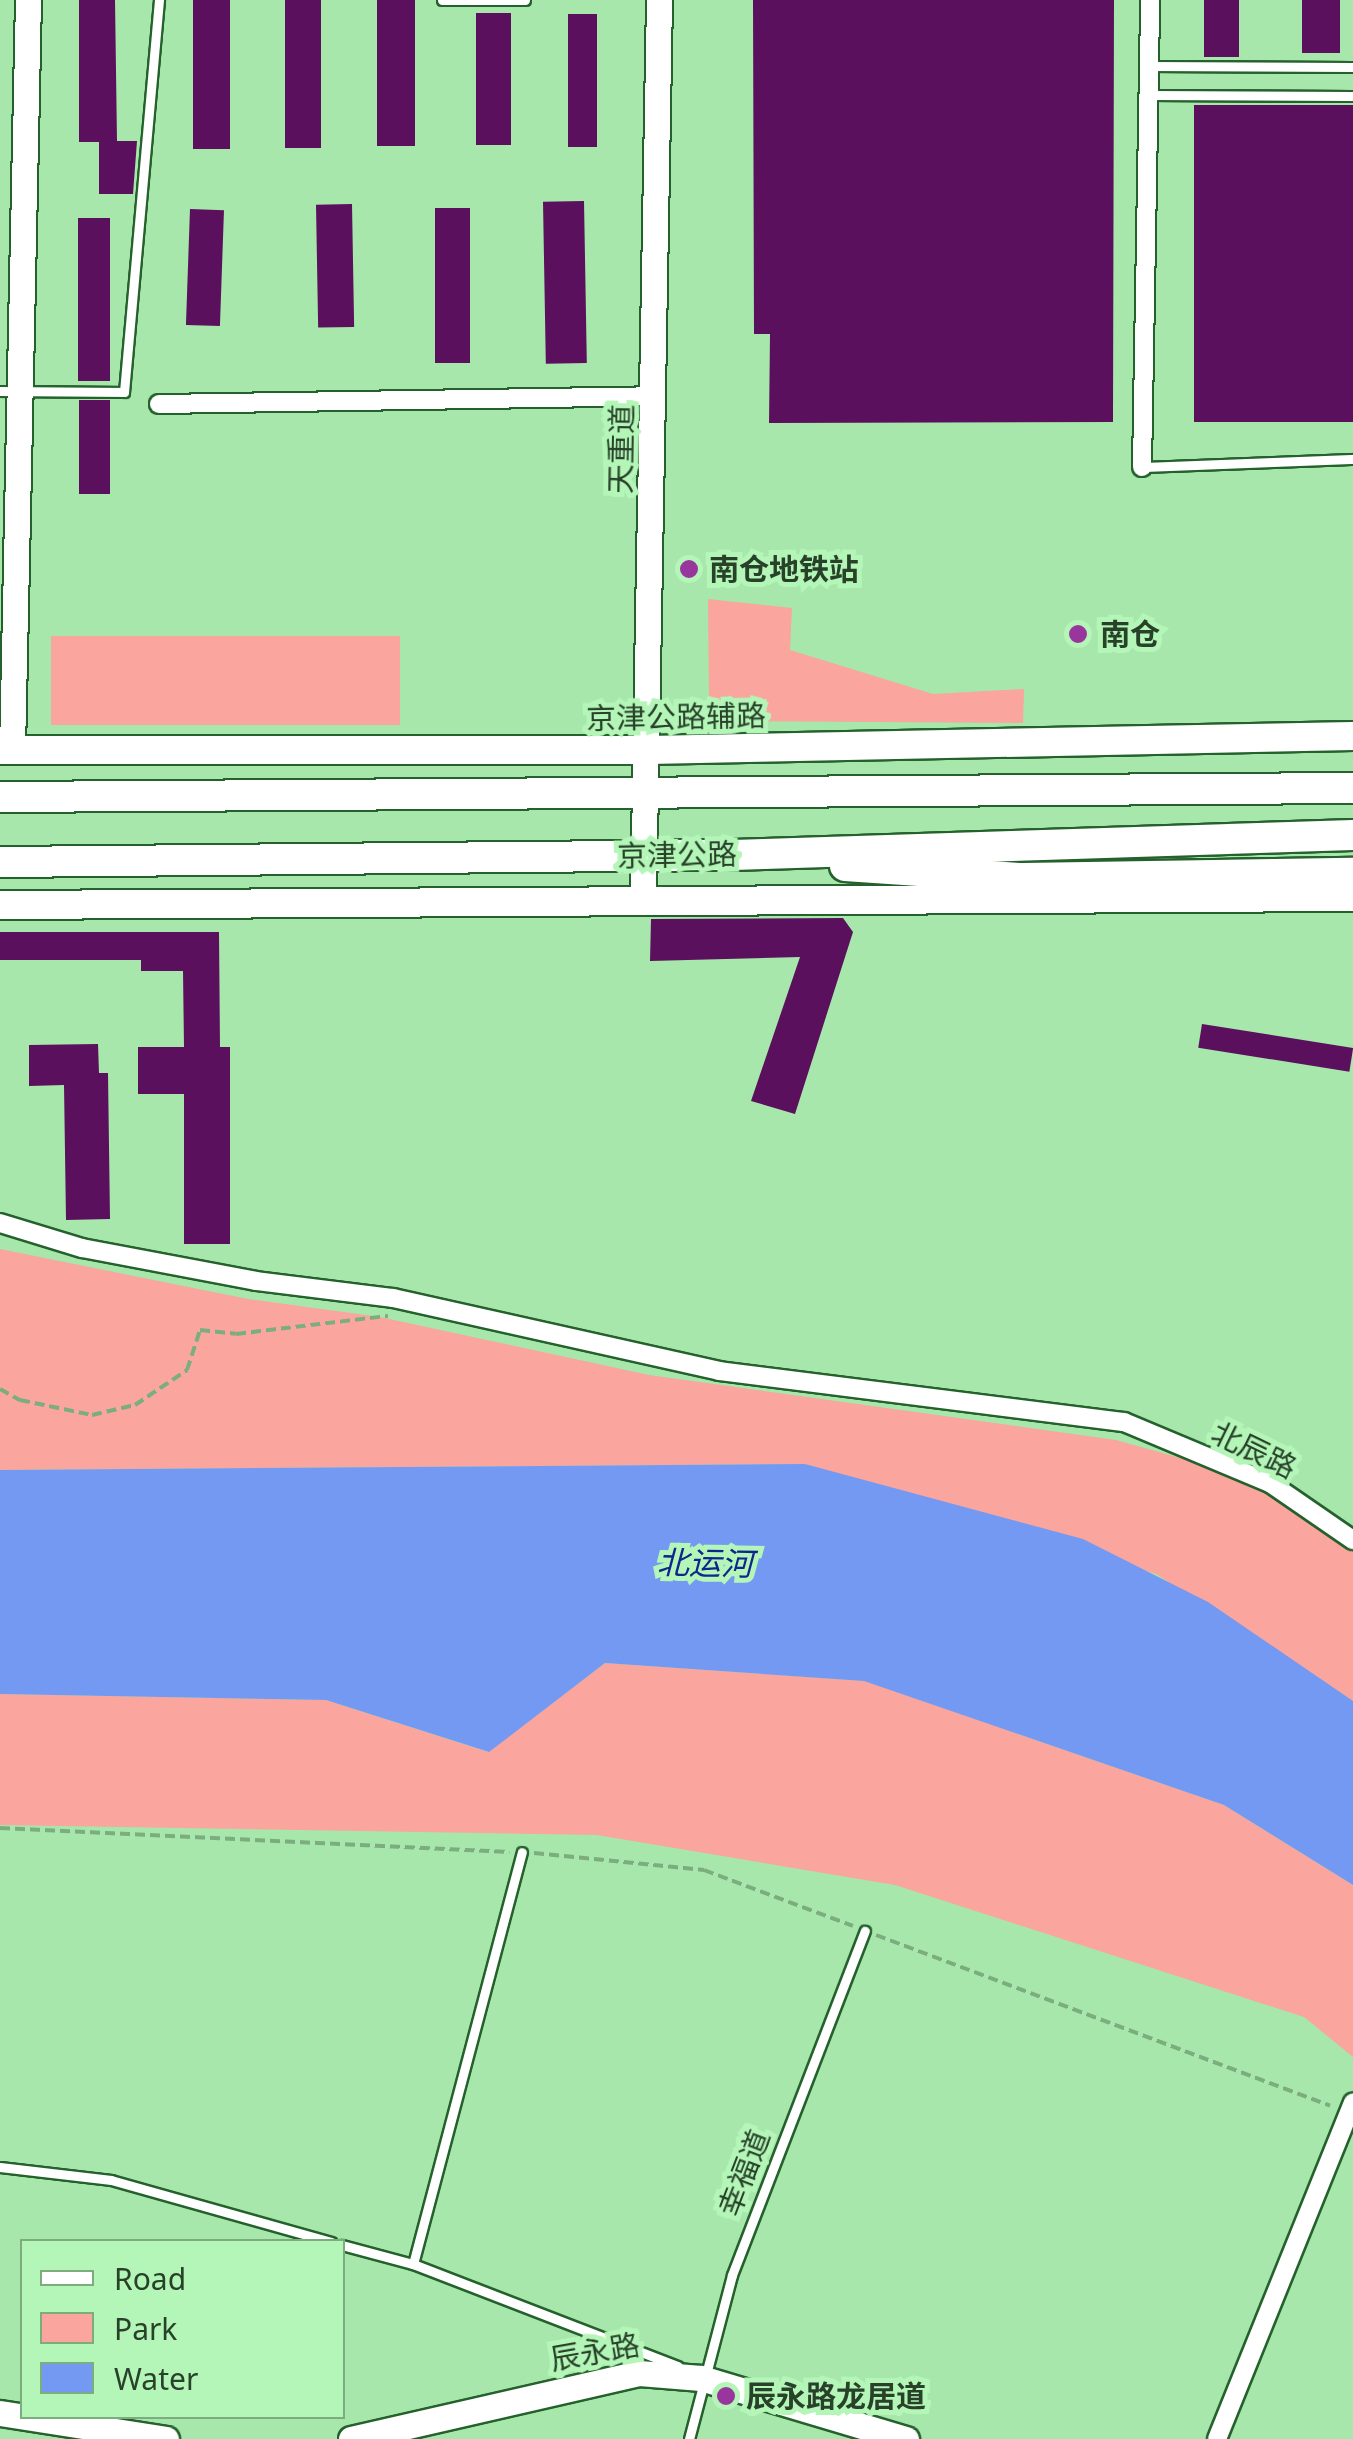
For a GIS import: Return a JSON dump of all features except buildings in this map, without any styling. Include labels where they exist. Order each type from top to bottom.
[{"type":"highway","name":"京津公路","points":[[0,797],[648,796],[1353,788]]},
{"type":"highway","name":"京津公路","points":[[0,862],[732,855],[1353,835]]},
{"type":"highway","points":[[732,855],[1004,877],[1348,881]]},
{"type":"main road","name":"京津公路辅路","points":[[6,750],[648,750],[1353,736]]},
{"type":"main road","points":[[0,904],[643,898],[1348,881]]},
{"type":"street","points":[[6,750],[11,391],[28,0]]},
{"type":"street","name":"天重道","points":[[643,898],[648,796],[658,0]]},
{"type":"street","points":[[1142,466],[1150,0]]},
{"type":"street","points":[[159,404],[654,396]]},
{"type":"street","name":"北辰路","points":[[0,1223],[101,1252],[414,1302],[718,1371],[1124,1422],[1270,1483],[1353,1540]]},
{"type":"street","points":[[1216,2439],[1351,2108]]},
{"type":"street","name":"辰永路","points":[[351,2439],[609,2379],[697,2379],[906,2439]]},
{"type":"street","name":"辰永路","points":[[374,2439],[637,2379],[697,2379],[887,2439]]},
{"type":"street","points":[[0,2416],[126,2439]]},
{"type":"street","points":[[22,2419],[166,2439]]},
{"type":"lane","points":[[11,391],[124,392],[159,0]]},
{"type":"lane","points":[[442,0],[525,0]]},
{"type":"lane","points":[[1148,66],[1353,67]]},
{"type":"lane","points":[[1148,95],[1353,96]]},
{"type":"lane","points":[[1142,466],[1353,459]]},
{"type":"lane","points":[[412,2264],[522,1852]]},
{"type":"lane","name":"幸福道","points":[[689,2439],[697,2379],[732,2275],[865,1931]]},
{"type":"lane","points":[[0,2167],[112,2180],[320,2239]]},
{"type":"lane","points":[[345,2246],[412,2264],[636,2348],[697,2379]]},
{"type":"path","points":[[0,1389],[20,1400],[92,1414],[136,1405],[187,1370],[200,1330],[236,1334],[380,1321],[414,1302]]},
{"type":"path","points":[[0,1828],[522,1852],[704,1870],[1351,2108]]},
{"type":"green space","points":[[708,599],[792,608],[790,650],[933,694],[1024,689],[1023,723],[740,721],[709,700]]},
{"type":"green space","points":[[51,636],[400,636],[400,725],[51,725]]},
{"type":"green space","points":[[0,1249],[248,1299],[380,1317],[649,1375],[1116,1440],[1270,1483],[1353,1550],[1353,1701],[1156,1574],[805,1464],[0,1470]]},
{"type":"green space","points":[[605,1663],[865,1681],[1224,1805],[1353,1885],[1353,2057],[1304,2017],[895,1885],[597,1835],[0,1825],[0,1694],[326,1700],[488,1752]]},
{"type":"water","name":"北运河","points":[[805,1464],[1083,1539],[1208,1602],[1353,1701],[1353,1885],[1224,1805],[864,1681],[605,1663],[489,1752],[326,1700],[0,1694],[0,1470]]},
{"type":"place","name":"南仓地铁站","points":[[689,569]]},
{"type":"place","name":"南仓","points":[[1078,634]]},
{"type":"place","name":"辰永路龙居道","points":[[726,2396]]}]
